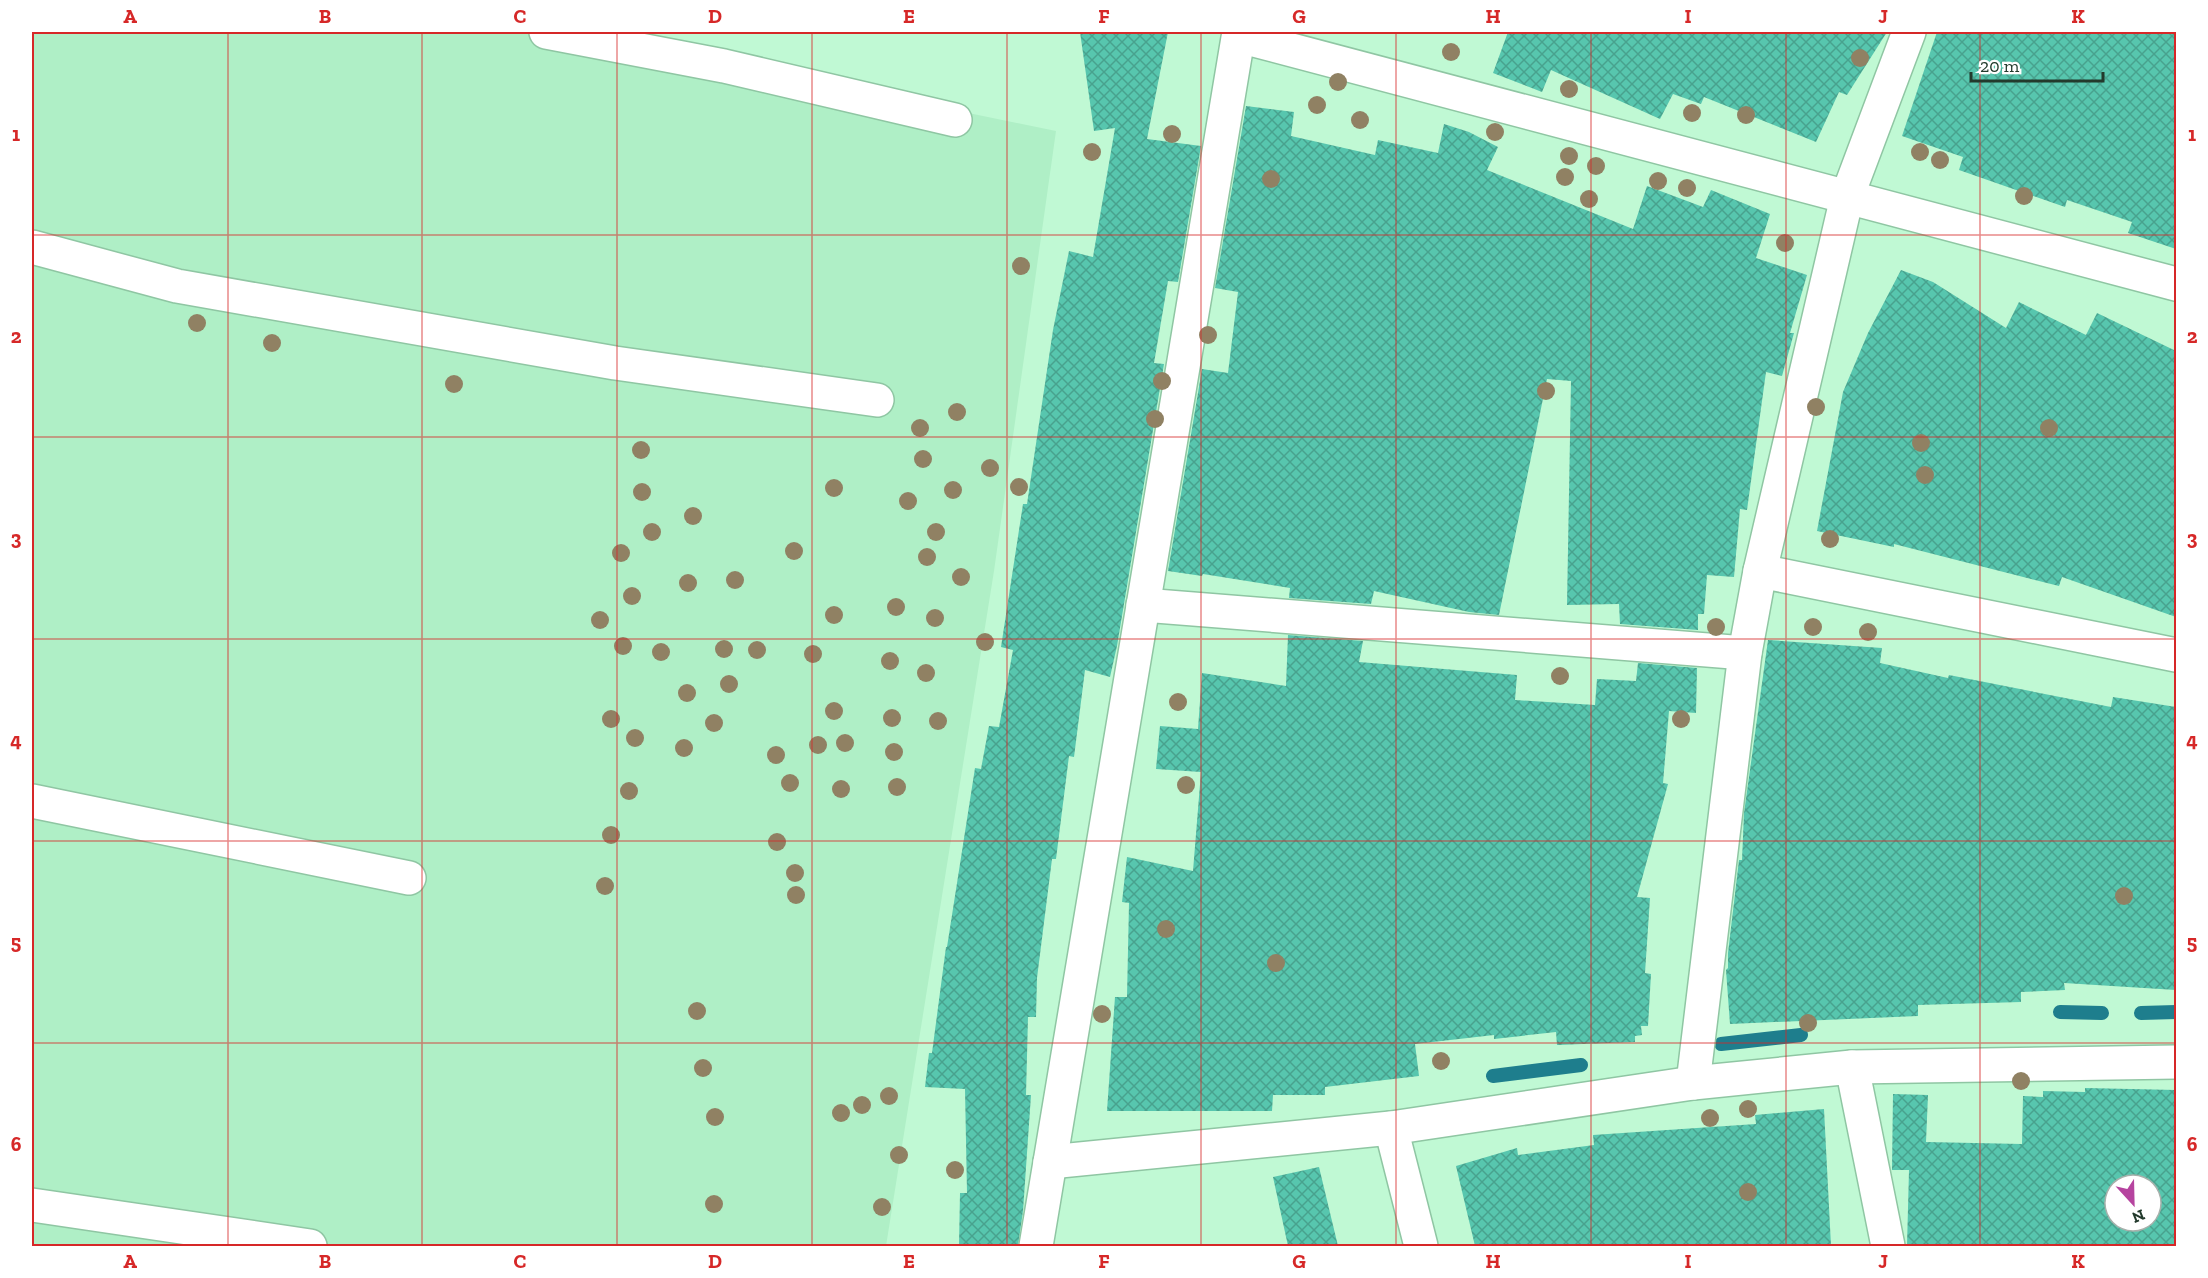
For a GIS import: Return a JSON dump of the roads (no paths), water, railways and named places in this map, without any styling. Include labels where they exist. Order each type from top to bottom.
[{"type":"street","points":[[546,32],[724,66],[955,120]]},
{"type":"street","points":[[1693,1083],[1745,653],[1760,571],[1847,197],[1909,32]]},
{"type":"street","points":[[1036,1246],[1239,34],[2176,284]]},
{"type":"street","points":[[32,247],[177,286],[615,363],[877,400]]},
{"type":"street","points":[[1760,571],[2176,655]]},
{"type":"street","points":[[1143,605],[1745,653]]},
{"type":"street","points":[[32,801],[409,878]]},
{"type":"street","points":[[1050,1162],[1391,1128],[1693,1083],[1852,1067],[2176,1062]]},
{"type":"street","points":[[1852,1067],[1888,1246]]},
{"type":"street","points":[[1391,1128],[1421,1246]]},
{"type":"street","points":[[32,1205],[310,1246]]},
{"type":"waterway","points":[[2060,1012],[2102,1013]]},
{"type":"waterway","points":[[2141,1013],[2176,1012]]},
{"type":"waterway","points":[[1721,1044],[1801,1035]]},
{"type":"waterway","points":[[1493,1076],[1581,1065]]}]
